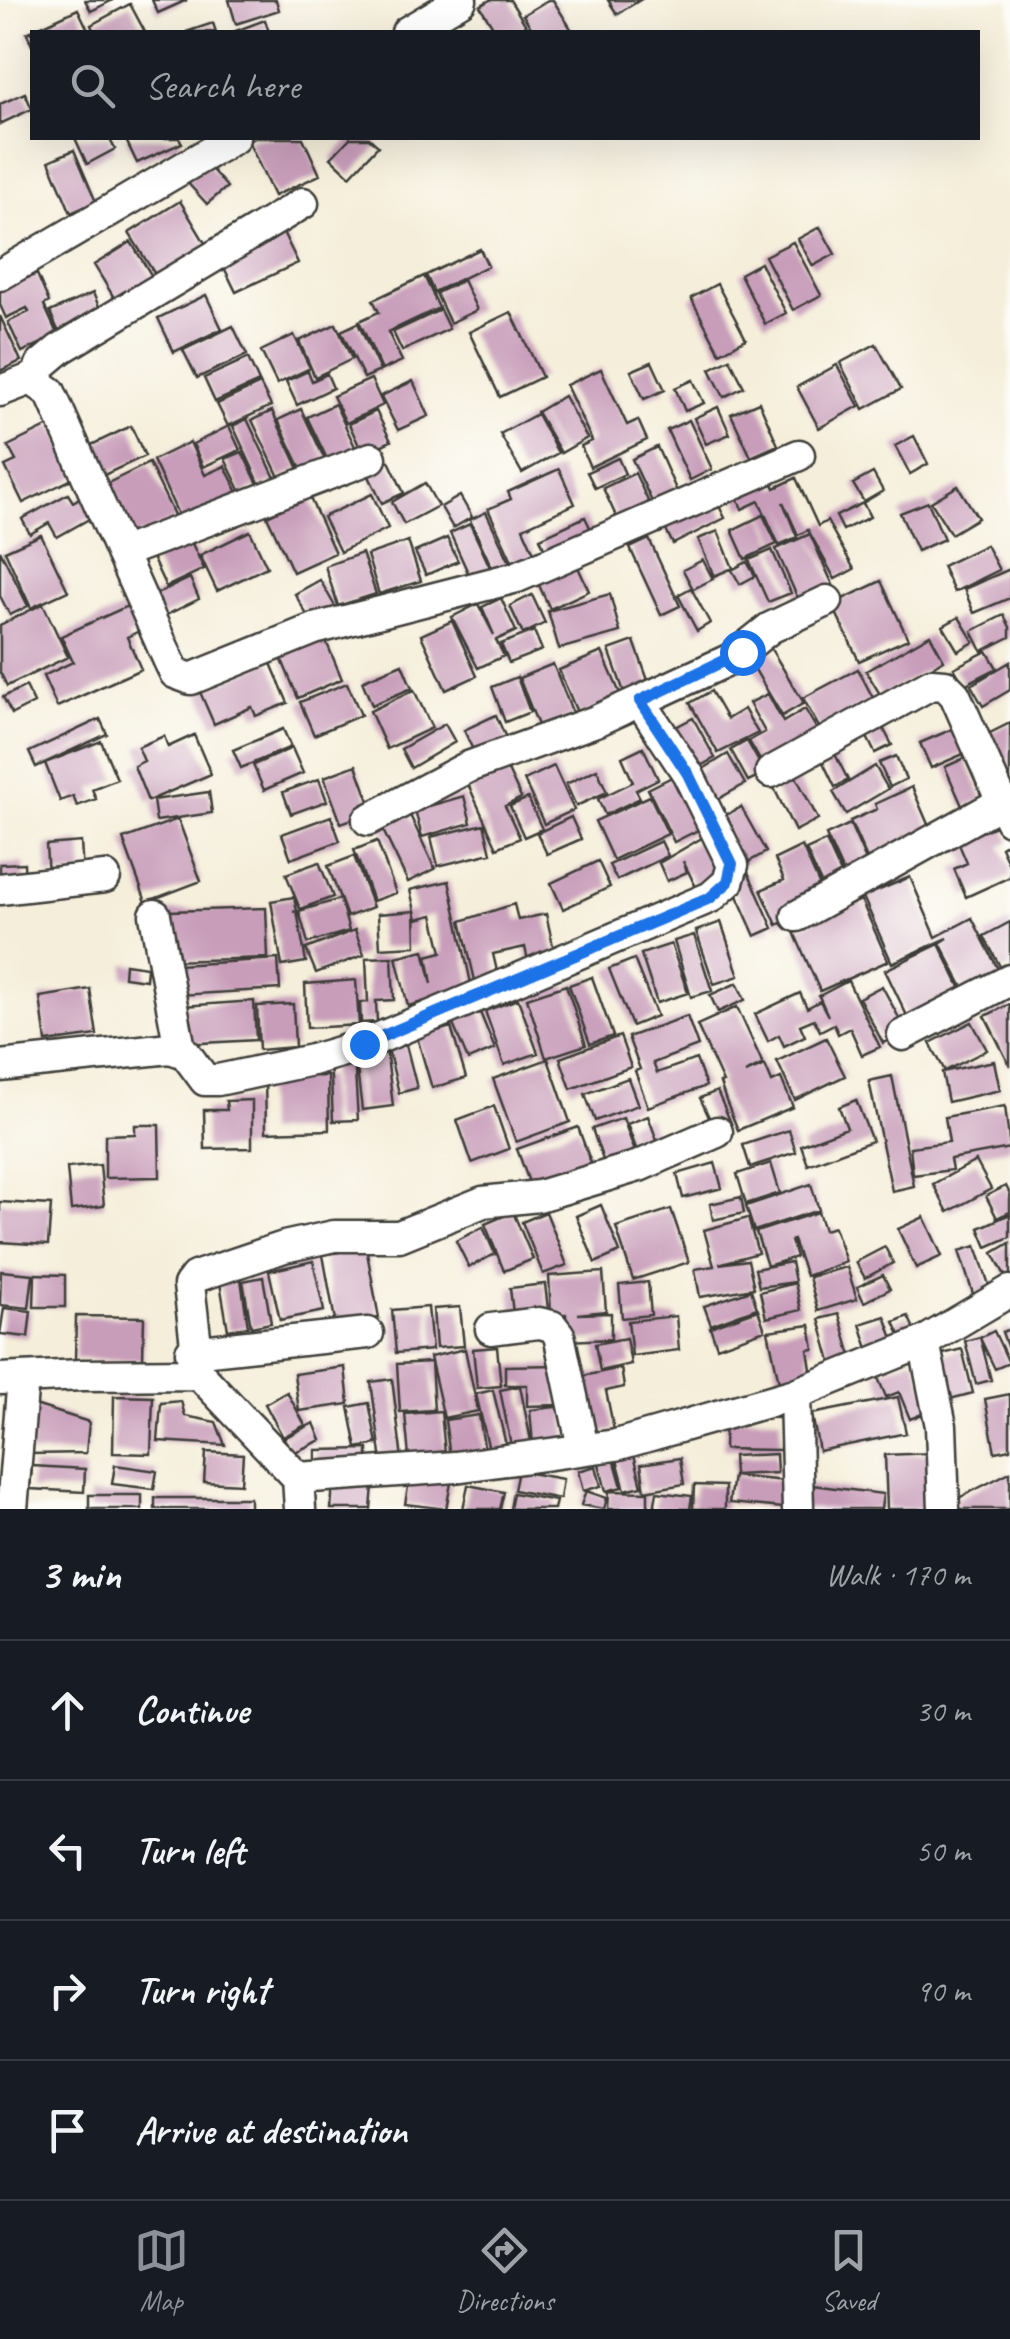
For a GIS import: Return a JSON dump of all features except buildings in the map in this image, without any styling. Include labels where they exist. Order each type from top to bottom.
[{"type":"street","points":[[410,30],[460,0]]},
{"type":"street","points":[[0,274],[231,140]]},
{"type":"street","points":[[36,380],[41,365],[60,348],[303,202]]},
{"type":"street","points":[[0,391],[25,379],[36,380],[50,392],[175,673],[191,678],[314,629],[518,577],[800,455]]},
{"type":"street","points":[[121,552],[372,458]]},
{"type":"street","points":[[368,820],[468,767],[596,721],[731,659],[770,628],[827,602]]},
{"type":"street","points":[[770,772],[930,684],[945,685],[954,695],[1006,811],[798,916]]},
{"type":"street","points":[[155,915],[180,1049],[205,1080],[346,1050],[710,898],[728,882],[732,864],[688,774],[640,701]]},
{"type":"street","points":[[0,889],[105,877]]},
{"type":"street","points":[[902,1035],[1010,980]]},
{"type":"street","points":[[0,1066],[180,1049]]},
{"type":"street","points":[[300,1509],[298,1478],[195,1363],[190,1285],[196,1277],[284,1247],[334,1236],[398,1236],[482,1202],[539,1196],[639,1166],[718,1132]]},
{"type":"street","points":[[298,1478],[455,1467],[616,1445],[795,1394],[924,1342],[1010,1292]]},
{"type":"street","points":[[491,1329],[540,1323],[552,1326],[559,1335],[583,1448]]},
{"type":"street","points":[[12,1509],[11,1379],[195,1363],[368,1333]]},
{"type":"street","points":[[924,1342],[940,1426],[944,1509]]},
{"type":"street","points":[[795,1394],[798,1509]]},
{"type":"route","points":[[364,1044],[710,898],[722,889],[732,873],[732,864],[688,774],[640,701],[742,652]]}]
